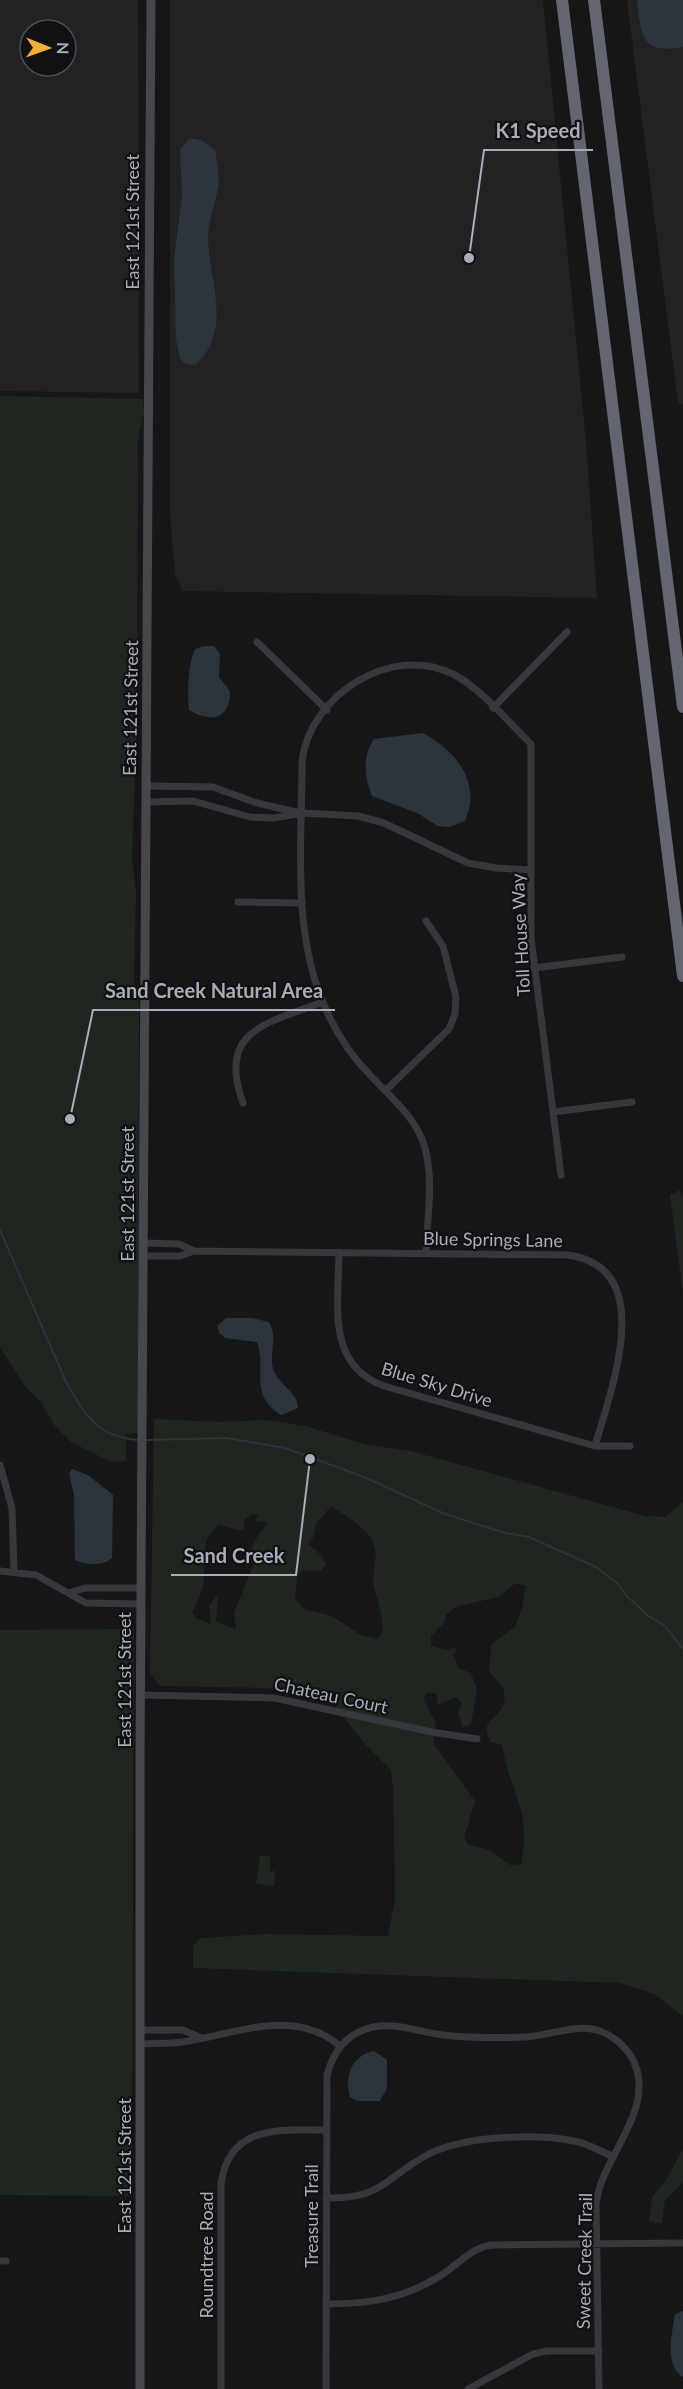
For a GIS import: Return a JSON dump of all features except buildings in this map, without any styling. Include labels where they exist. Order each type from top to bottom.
[{"type":"highway","points":[[562,0],[683,976]]},
{"type":"highway","points":[[594,0],[683,707]]},
{"type":"street","name":"East 121st Street","points":[[140,2389],[141,1588],[151,0]]},
{"type":"street","points":[[493,708],[567,632]]},
{"type":"street","points":[[257,642],[327,710]]},
{"type":"street","name":"Toll House Way","points":[[426,1253],[429,1178],[425,1149],[414,1123],[349,1049],[322,1002],[306,952],[302,903],[302,761],[306,739],[327,710],[362,677],[380,670],[410,665],[430,667],[452,674],[531,744],[534,968],[561,1175]]},
{"type":"street","points":[[146,786],[213,787],[257,802],[302,813],[364,818],[384,823],[468,863],[496,868],[531,870]]},
{"type":"street","points":[[146,802],[193,801],[250,817],[274,818],[302,813]]},
{"type":"street","points":[[238,902],[302,903]]},
{"type":"street","points":[[386,1090],[449,1029],[455,1014],[456,998],[443,946],[426,921]]},
{"type":"street","points":[[534,968],[622,957]]},
{"type":"street","points":[[243,1103],[236,1074],[241,1044],[260,1027],[322,1002]]},
{"type":"street","points":[[553,1112],[632,1102]]},
{"type":"street","name":"Blue Springs Lane","points":[[144,1243],[179,1244],[194,1251]]},
{"type":"street","name":"Blue Springs Lane","points":[[144,1256],[180,1256],[194,1251],[567,1255],[584,1259],[603,1270],[611,1280],[618,1298],[623,1336],[619,1361],[595,1446]]},
{"type":"street","name":"Blue Sky Drive","points":[[339,1252],[339,1335],[346,1355],[354,1368],[364,1377],[384,1386],[595,1446],[630,1446]]},
{"type":"street","points":[[0,1465],[12,1508],[14,1571]]},
{"type":"street","points":[[0,1571],[36,1575],[71,1592],[86,1603],[141,1604]]},
{"type":"street","points":[[71,1592],[85,1588],[141,1588]]},
{"type":"street","name":"Chateau Court","points":[[141,1695],[274,1698],[432,1732],[477,1739]]},
{"type":"street","name":"Sweet Creek Trail","points":[[340,2046],[363,2030],[383,2025],[459,2036],[524,2037],[581,2028],[604,2032],[628,2053],[639,2082],[636,2108],[597,2194],[599,2389]]},
{"type":"street","points":[[140,2044],[183,2042],[250,2026],[295,2026],[321,2032],[340,2046]]},
{"type":"street","points":[[140,2030],[183,2030],[199,2037]]},
{"type":"street","name":"Treasure Trail","points":[[326,2389],[327,2075],[332,2059],[340,2046]]},
{"type":"street","name":"Roundtree Road","points":[[220,2389],[221,2184],[228,2160],[244,2141],[258,2134],[277,2130],[326,2130]]},
{"type":"street","points":[[326,2198],[355,2198],[375,2192],[430,2154],[477,2140],[572,2140],[612,2157]]},
{"type":"street","points":[[326,2304],[362,2304],[401,2295],[435,2279],[470,2252],[485,2246],[683,2243]]},
{"type":"street","points":[[468,2389],[533,2354],[548,2351],[599,2350]]},
{"type":"shaded area","points":[[0,0],[138,0],[139,393],[0,391]]},
{"type":"shaded area","points":[[170,0],[543,0],[586,442],[597,598],[183,591],[175,574],[170,513]]},
{"type":"shaded area","points":[[627,0],[683,0],[683,404],[678,403]]},
{"type":"shaded area","points":[[637,0],[683,0],[683,47],[659,48],[646,40],[642,32]]},
{"type":"shaded area","points":[[190,138],[201,140],[215,150],[219,178],[208,237],[216,321],[214,336],[207,351],[196,365],[186,364],[180,359],[176,339],[174,259],[182,197],[180,149]]},
{"type":"shaded area","points":[[0,396],[143,399],[144,411],[138,439],[137,723],[132,859],[136,891],[134,985],[139,986],[138,1433],[126,1434],[126,1461],[111,1462],[71,1442],[55,1426],[40,1401],[24,1385],[0,1347]]},
{"type":"shaded area","points":[[214,646],[220,654],[219,677],[230,691],[227,708],[218,716],[212,717],[205,717],[189,710],[188,687],[191,662],[195,649]]},
{"type":"shaded area","points":[[423,733],[435,740],[455,758],[468,781],[469,807],[465,821],[449,827],[438,826],[417,813],[372,796],[367,781],[366,760],[374,739]]},
{"type":"shaded area","points":[[680,1190],[683,1198],[683,1294],[670,1195]]},
{"type":"shaded area","points":[[226,1318],[252,1318],[269,1322],[273,1333],[273,1369],[295,1397],[298,1408],[281,1415],[271,1407],[265,1399],[260,1381],[260,1352],[257,1342],[225,1338],[220,1334],[217,1326]]},
{"type":"shaded area","points":[[154,1419],[220,1422],[264,1420],[306,1426],[363,1444],[411,1451],[645,1516],[665,1517],[683,1502],[683,2016],[654,1994],[619,1983],[193,1968],[193,1946],[201,1938],[264,1934],[388,1936],[395,1898],[391,1770],[364,1743],[332,1702],[272,1688],[160,1686],[150,1673]],"holes":[[[331,1506],[357,1524],[373,1541],[376,1553],[374,1586],[383,1632],[377,1639],[361,1635],[332,1616],[303,1609],[295,1598],[297,1577],[302,1570],[321,1571],[326,1564],[321,1555],[308,1544],[313,1538],[316,1524]],[[252,1514],[258,1515],[255,1521],[268,1522],[255,1540],[251,1551],[254,1564],[234,1613],[236,1629],[216,1622],[218,1594],[209,1606],[211,1624],[196,1618],[192,1612],[203,1586],[204,1552],[208,1536],[220,1525],[240,1531],[244,1529],[244,1520]],[[516,1583],[526,1586],[522,1608],[515,1626],[491,1645],[489,1671],[504,1689],[504,1704],[490,1721],[487,1729],[488,1735],[491,1742],[502,1745],[519,1803],[524,1830],[521,1864],[510,1865],[487,1849],[469,1845],[464,1838],[475,1801],[433,1743],[436,1724],[423,1698],[428,1693],[436,1693],[438,1705],[457,1697],[462,1704],[458,1713],[463,1727],[471,1724],[477,1690],[471,1673],[458,1668],[454,1656],[457,1647],[446,1650],[431,1646],[431,1636],[444,1623],[446,1615],[455,1607],[498,1597]]]},
{"type":"shaded area","points":[[72,1469],[88,1475],[113,1495],[112,1558],[103,1563],[89,1564],[75,1560],[74,1495],[69,1474]]},
{"type":"shaded area","points":[[134,1629],[132,2196],[0,2195],[0,1630]]},
{"type":"shaded area","points":[[260,1856],[270,1856],[270,1871],[275,1871],[274,1886],[256,1884]]},
{"type":"shaded area","points":[[374,2051],[387,2060],[387,2088],[380,2101],[357,2101],[350,2097],[349,2075],[360,2057]]},
{"type":"shaded area","points":[[683,2148],[683,2183],[665,2200],[662,2224],[649,2221],[652,2197],[666,2180]]},
{"type":"shaded area","points":[[683,2311],[683,2377],[673,2365],[671,2348],[675,2314]]},
{"type":"waterway","points":[[0,1230],[67,1384],[81,1407],[104,1430],[114,1435],[140,1440]]},
{"type":"waterway","points":[[146,1440],[227,1438],[285,1448],[364,1477],[445,1514],[505,1533],[529,1537],[596,1567],[618,1584],[647,1615],[665,1626],[683,1649]]},
{"type":"place","name":"K1 Speed","points":[[469,258]]},
{"type":"place","name":"Sand Creek Natural Area","points":[[70,1119]]},
{"type":"place","name":"Sand Creek","points":[[310,1459]]}]
